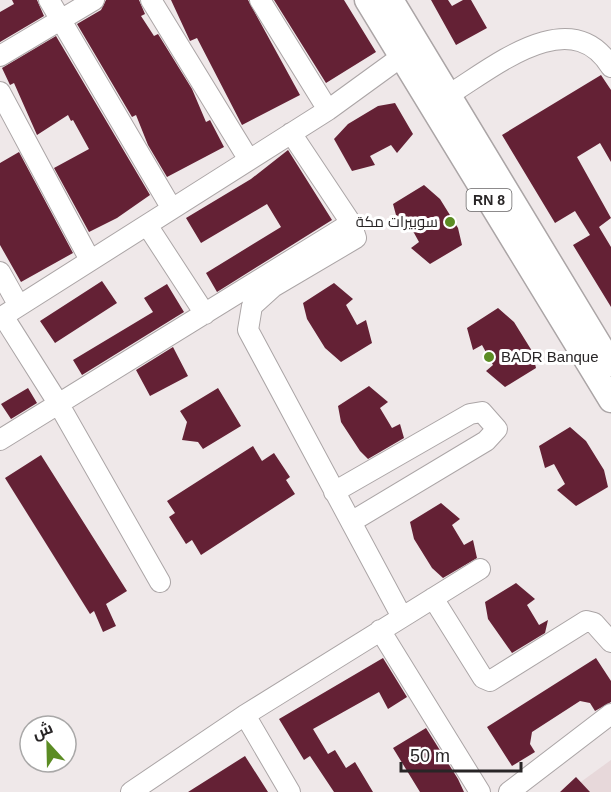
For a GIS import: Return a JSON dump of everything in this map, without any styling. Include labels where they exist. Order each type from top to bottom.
[{"type":"main road","name":"RN 8","points":[[367,0],[611,400]]},
{"type":"main road","name":"RN 8","points":[[391,0],[611,363]]},
{"type":"street","points":[[50,0],[171,209]]},
{"type":"street","points":[[0,56],[94,0]]},
{"type":"street","points":[[151,0],[249,160]]},
{"type":"street","points":[[260,0],[328,110]]},
{"type":"street","points":[[450,94],[526,47],[558,38],[586,43],[611,67]]},
{"type":"street","points":[[7,313],[328,110],[401,57]]},
{"type":"street","points":[[0,92],[90,260]]},
{"type":"street","points":[[291,133],[351,224],[356,238],[273,287],[252,306],[248,330],[402,617]]},
{"type":"street","points":[[0,440],[351,224]]},
{"type":"street","points":[[147,225],[205,314]]},
{"type":"street","points":[[0,272],[7,313],[160,582]]},
{"type":"street","points":[[334,492],[470,414],[482,412],[497,429],[486,441],[351,522]]},
{"type":"street","points":[[139,790],[245,715],[480,569]]},
{"type":"street","points":[[433,598],[483,678],[490,681],[586,621],[594,622],[611,642]]},
{"type":"street","points":[[380,630],[480,792]]},
{"type":"street","points":[[508,792],[611,714]]},
{"type":"street","points":[[245,715],[290,792]]},
{"type":"shaded area","points":[[611,760],[611,792],[567,792]]},
{"type":"building","points":[[12,0],[37,0],[44,16],[0,42],[0,12],[14,4]]},
{"type":"building","points":[[106,0],[139,0],[145,14],[141,16],[154,36],[158,34],[192,89],[206,122],[210,120],[224,147],[167,177],[148,145],[136,115],[132,117],[77,24],[101,10]]},
{"type":"building","points":[[171,0],[248,0],[300,95],[242,125],[197,38],[190,41]]},
{"type":"building","points":[[274,0],[344,0],[376,52],[326,83]]},
{"type":"building","points":[[431,0],[448,0],[452,6],[463,0],[471,0],[487,28],[456,45]]},
{"type":"building","points":[[56,36],[150,195],[117,218],[89,232],[54,168],[89,149],[68,115],[37,135],[14,83],[10,85],[2,68]]},
{"type":"building","points":[[601,75],[611,90],[611,162],[600,143],[577,157],[611,218],[599,227],[611,247],[611,307],[573,245],[590,235],[575,211],[555,223],[502,135]]},
{"type":"building","points":[[395,103],[413,134],[397,153],[391,145],[370,156],[375,165],[352,171],[334,139],[348,124],[378,106]]},
{"type":"building","points":[[288,150],[332,220],[217,292],[206,273],[281,227],[267,204],[201,243],[186,218],[251,179]]},
{"type":"building","points":[[19,152],[73,253],[21,282],[0,245],[0,163]]},
{"type":"building","points":[[424,185],[440,199],[458,228],[462,245],[430,264],[411,248],[419,242],[408,222],[399,226],[393,204]]},
{"type":"building","points":[[102,281],[117,303],[55,343],[40,321]]},
{"type":"building","points":[[334,283],[353,299],[346,305],[357,325],[366,320],[372,343],[341,362],[325,348],[307,319],[303,303]]},
{"type":"building","points":[[167,284],[184,312],[82,375],[73,360],[153,312],[144,298]]},
{"type":"building","points":[[498,308],[514,322],[532,351],[536,368],[505,387],[486,371],[493,365],[482,345],[473,350],[467,328]]},
{"type":"building","points":[[173,347],[188,376],[150,396],[136,370]]},
{"type":"building","points":[[369,386],[388,402],[380,408],[392,428],[400,424],[404,438],[368,459],[341,422],[338,406]]},
{"type":"building","points":[[28,388],[37,403],[11,419],[1,404]]},
{"type":"building","points":[[218,388],[241,426],[203,449],[198,442],[182,440],[187,422],[180,411]]},
{"type":"building","points":[[570,427],[586,441],[604,470],[608,487],[576,506],[557,490],[565,484],[554,464],[545,468],[539,446]]},
{"type":"building","points":[[253,446],[262,461],[274,453],[290,477],[286,480],[295,494],[201,555],[192,540],[186,544],[169,517],[175,513],[167,501]]},
{"type":"building","points":[[41,455],[127,591],[106,604],[116,626],[103,632],[94,611],[90,614],[5,478]]},
{"type":"building","points":[[441,503],[460,519],[452,525],[464,545],[473,540],[477,558],[443,578],[432,568],[414,539],[410,522]]},
{"type":"building","points":[[516,583],[535,599],[527,605],[539,625],[548,620],[545,633],[512,653],[488,619],[485,602]]},
{"type":"building","points":[[383,658],[407,697],[388,709],[379,692],[313,729],[328,754],[335,750],[346,768],[355,762],[373,792],[334,792],[310,756],[304,760],[279,719]]},
{"type":"building","points":[[596,658],[611,681],[611,702],[595,711],[590,703],[580,701],[532,732],[530,744],[535,752],[512,766],[487,727]]},
{"type":"building","points":[[426,728],[464,792],[420,792],[393,748]]},
{"type":"building","points":[[245,756],[268,792],[188,792]]},
{"type":"building","points":[[576,777],[590,792],[560,792]]},
{"type":"place","name":"سوبيرات مكة","points":[[450,222]]},
{"type":"place","name":"BADR Banque","points":[[489,357]]}]
